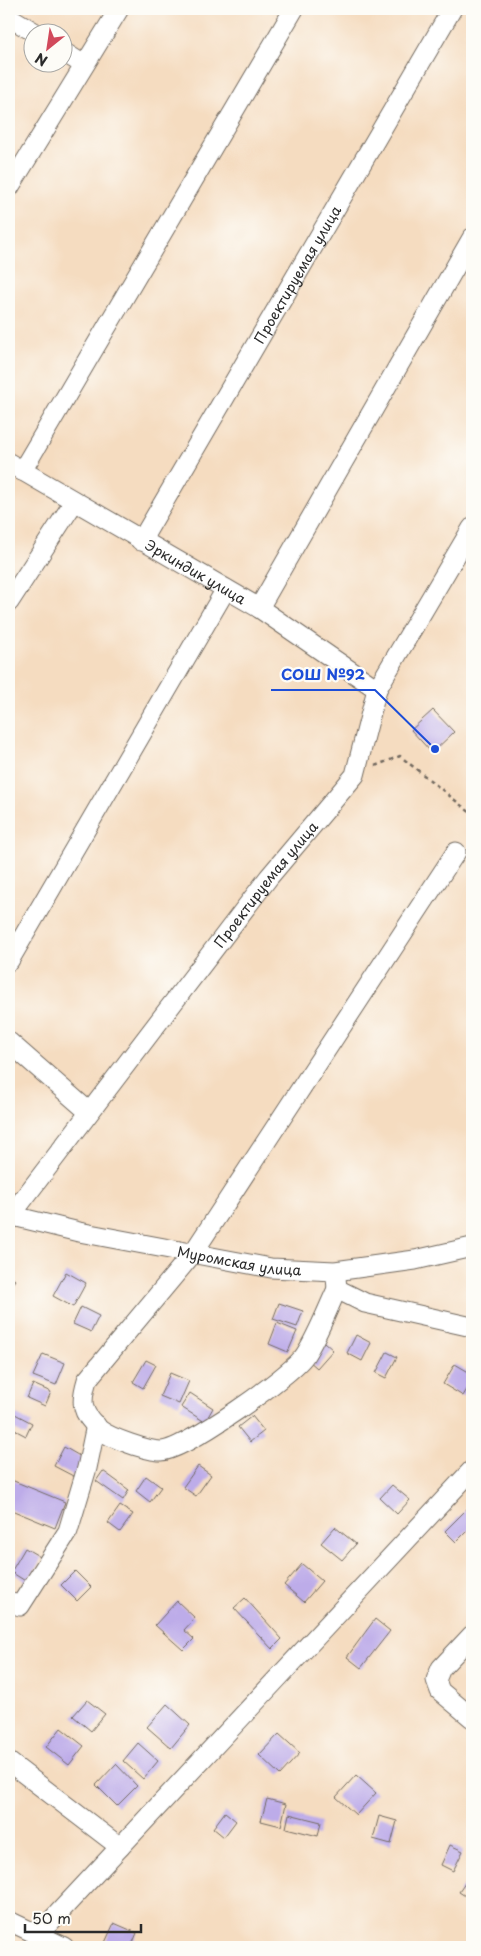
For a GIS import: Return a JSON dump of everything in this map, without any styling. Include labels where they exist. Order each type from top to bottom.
[{"type":"street","points":[[9,188],[119,9]]},
{"type":"street","points":[[15,467],[294,9]]},
{"type":"street","name":"Проектируемая улица","points":[[141,541],[452,9]]},
{"type":"street","points":[[9,16],[22,24]]},
{"type":"street","points":[[72,57],[84,65]]},
{"type":"street","points":[[260,608],[472,238]]},
{"type":"street","name":"Эркиндик улица","points":[[15,467],[260,608],[377,689]]},
{"type":"street","points":[[9,602],[74,502]]},
{"type":"street","name":"Проектируемая улица","points":[[9,1216],[269,877],[355,774],[377,689],[471,532]]},
{"type":"street","points":[[9,961],[226,589]]},
{"type":"street","points":[[456,852],[193,1253],[87,1380],[81,1398],[88,1417],[102,1432],[132,1444],[162,1451],[192,1438],[258,1396],[305,1356],[336,1280],[366,1303],[472,1327]]},
{"type":"street","points":[[9,1042],[89,1112]]},
{"type":"street","name":"Муромская улица","points":[[9,1216],[79,1232],[336,1280],[472,1247]]},
{"type":"street","points":[[14,1604],[68,1531],[87,1468],[96,1426]]},
{"type":"street","points":[[36,1942],[120,1847],[472,1470]]},
{"type":"street","points":[[472,1635],[441,1668],[436,1680],[440,1691],[472,1718]]},
{"type":"street","points":[[9,1762],[120,1847]]},
{"type":"street","points":[[9,1921],[36,1942],[64,1947]]},
{"type":"path","points":[[355,774],[400,756],[472,814]]},
{"type":"building","points":[[433,710],[454,732],[432,753],[411,730]]},
{"type":"building","points":[[66,1272],[86,1283],[73,1307],[53,1296]]},
{"type":"building","points":[[9,1275],[15,1280],[9,1288]]},
{"type":"building","points":[[279,1303],[303,1311],[297,1327],[273,1319]]},
{"type":"building","points":[[81,1307],[99,1316],[91,1332],[73,1324]]},
{"type":"building","points":[[277,1323],[297,1331],[288,1352],[269,1344]]},
{"type":"building","points":[[356,1335],[371,1343],[362,1361],[347,1353]]},
{"type":"building","points":[[324,1342],[333,1350],[317,1368],[308,1360]]},
{"type":"building","points":[[387,1352],[397,1357],[386,1378],[376,1373]]},
{"type":"building","points":[[43,1354],[65,1363],[56,1385],[33,1376]]},
{"type":"building","points":[[146,1360],[156,1365],[143,1388],[133,1382]]},
{"type":"building","points":[[455,1364],[472,1374],[472,1381],[463,1396],[443,1384]]},
{"type":"building","points":[[170,1373],[189,1381],[179,1404],[160,1396]]},
{"type":"building","points":[[33,1384],[51,1392],[45,1406],[27,1398]]},
{"type":"building","points":[[190,1393],[213,1408],[205,1422],[181,1407]]},
{"type":"building","points":[[13,1413],[32,1423],[26,1436],[9,1427]]},
{"type":"building","points":[[252,1416],[264,1431],[250,1442],[238,1427]]},
{"type":"building","points":[[64,1447],[85,1459],[75,1477],[54,1466]]},
{"type":"building","points":[[198,1466],[211,1475],[196,1496],[183,1487]]},
{"type":"building","points":[[103,1471],[129,1490],[123,1500],[96,1481]]},
{"type":"building","points":[[146,1476],[161,1487],[150,1502],[136,1491]]},
{"type":"building","points":[[9,1479],[65,1502],[55,1528],[9,1509]]},
{"type":"building","points":[[392,1485],[410,1500],[397,1514],[380,1498]]},
{"type":"building","points":[[472,1504],[472,1526],[456,1542],[445,1531]]},
{"type":"building","points":[[120,1506],[133,1514],[120,1532],[108,1523]]},
{"type":"building","points":[[335,1527],[356,1544],[342,1560],[321,1543]]},
{"type":"building","points":[[25,1548],[42,1558],[27,1582],[11,1572]]},
{"type":"building","points":[[302,1564],[322,1581],[304,1602],[284,1585]]},
{"type":"building","points":[[75,1571],[91,1587],[77,1601],[61,1585]]},
{"type":"building","points":[[245,1598],[282,1639],[272,1649],[234,1608]]},
{"type":"building","points":[[177,1601],[195,1618],[184,1630],[194,1639],[183,1650],[155,1625]]},
{"type":"building","points":[[375,1619],[390,1631],[361,1668],[347,1657]]},
{"type":"building","points":[[87,1700],[105,1714],[91,1731],[73,1716]]},
{"type":"building","points":[[167,1704],[190,1725],[171,1748],[147,1727]]},
{"type":"building","points":[[61,1728],[84,1746],[69,1765],[46,1747]]},
{"type":"building","points":[[279,1734],[300,1753],[280,1775],[259,1755]]},
{"type":"building","points":[[138,1743],[158,1761],[143,1779],[123,1761]]},
{"type":"building","points":[[116,1764],[137,1786],[117,1806],[96,1785]]},
{"type":"building","points":[[356,1775],[376,1793],[356,1815],[336,1797]]},
{"type":"building","points":[[267,1799],[286,1804],[281,1826],[261,1821]]},
{"type":"building","points":[[225,1812],[236,1821],[224,1837],[213,1828]]},
{"type":"building","points":[[289,1814],[321,1822],[318,1836],[286,1828]]},
{"type":"building","points":[[379,1816],[397,1821],[391,1844],[373,1839]]},
{"type":"building","points":[[450,1845],[463,1851],[453,1871],[441,1865]]},
{"type":"building","points":[[472,1873],[472,1896],[470,1899],[459,1892]]},
{"type":"building","points":[[114,1923],[137,1933],[131,1947],[103,1947]]},
{"type":"place","name":"СОШ №92","points":[[435,749]]}]
